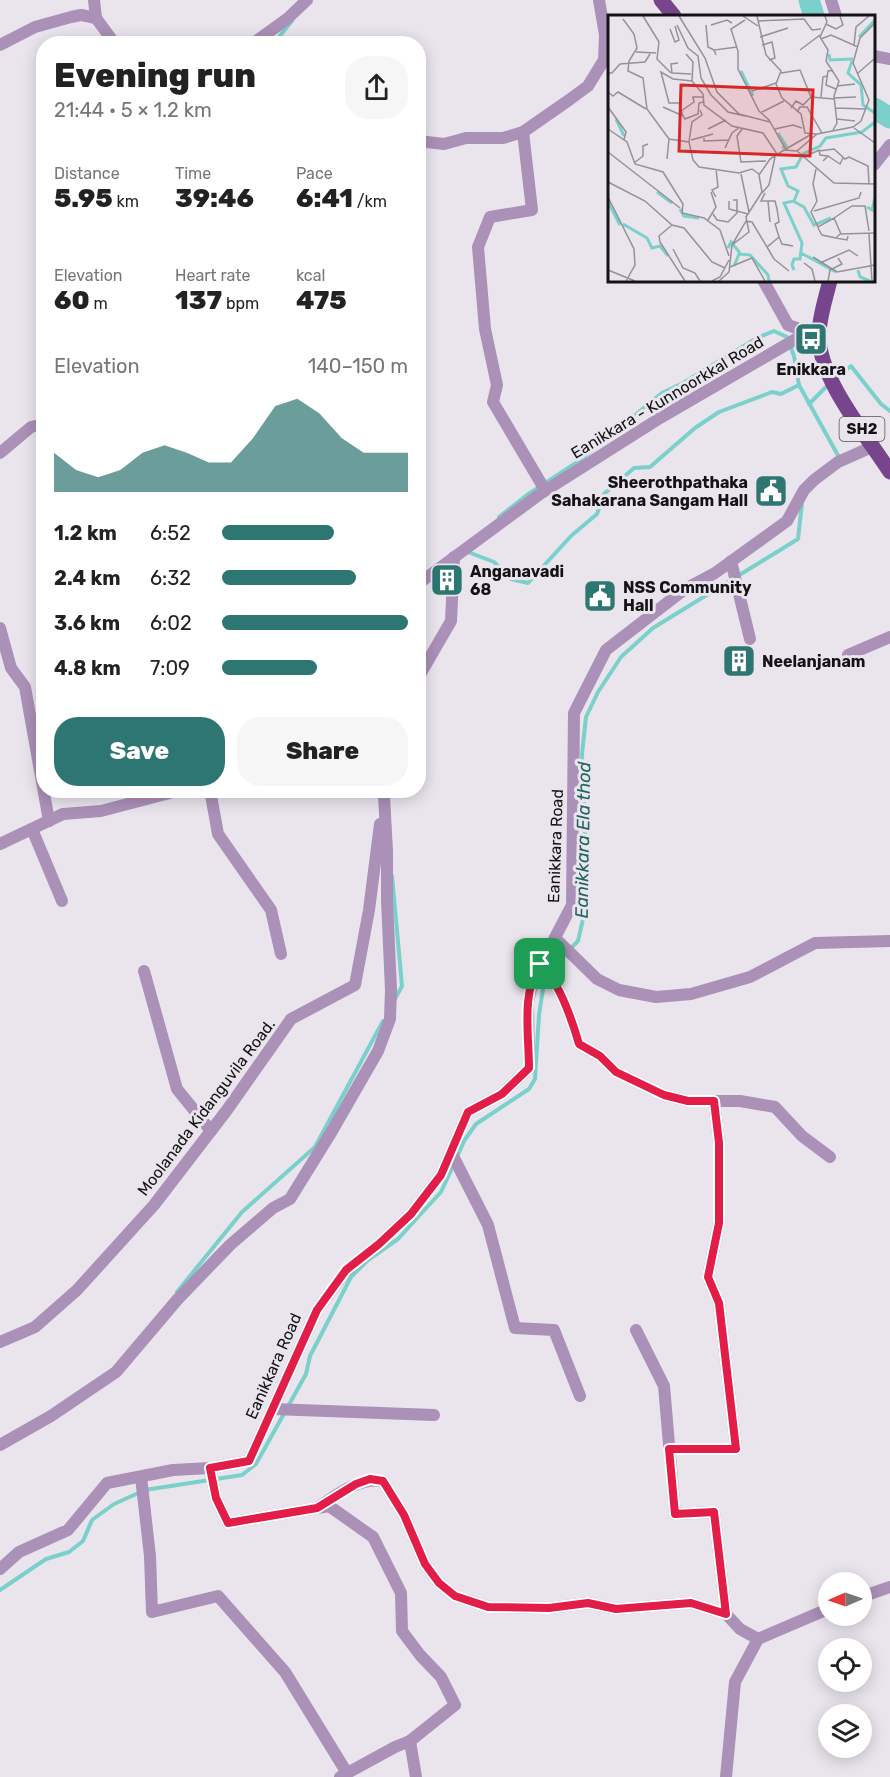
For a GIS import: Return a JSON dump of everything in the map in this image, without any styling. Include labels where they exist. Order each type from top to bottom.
[{"type":"main road","points":[[661,0],[673,15]]},
{"type":"main road","name":"SH2","points":[[829,282],[814,333],[821,358],[831,381],[890,472]]},
{"type":"street","points":[[94,0],[96,18],[109,36]]},
{"type":"street","points":[[263,36],[287,19],[307,0]]},
{"type":"street","points":[[426,142],[444,144],[466,138],[503,138],[523,132],[588,86],[604,60],[605,36],[599,0]]},
{"type":"street","points":[[605,0],[612,15]]},
{"type":"street","points":[[831,0],[836,15]]},
{"type":"street","points":[[0,45],[35,27],[81,15],[96,18]]},
{"type":"street","points":[[875,56],[890,59]]},
{"type":"street","points":[[523,132],[532,210],[490,217],[478,247],[485,329],[497,385],[493,402],[545,490]]},
{"type":"street","points":[[875,163],[890,145]]},
{"type":"street","points":[[764,282],[788,325],[814,333]]},
{"type":"street","name":"Eanikkara - Kunnoorkkal Road","points":[[426,578],[545,490],[660,418],[782,347],[814,333]]},
{"type":"street","points":[[0,453],[31,427],[36,426]]},
{"type":"street","name":"Eanikkara Road","points":[[0,1569],[20,1552],[68,1530],[107,1483],[173,1470],[212,1476],[249,1461],[317,1310],[346,1270],[379,1244],[411,1214],[441,1175],[468,1112],[502,1094],[529,1068],[528,1003],[534,972],[559,942],[572,905],[574,713],[606,650],[685,589],[715,573],[787,521],[804,490],[844,459],[874,446]]},
{"type":"street","points":[[426,664],[451,621],[458,554]]},
{"type":"street","points":[[731,561],[750,639]]},
{"type":"street","points":[[0,628],[11,668],[25,687],[36,748]]},
{"type":"street","points":[[848,655],[890,637]]},
{"type":"street","points":[[45,798],[49,821]]},
{"type":"street","points":[[0,844],[63,814],[101,811],[151,798]]},
{"type":"street","points":[[211,798],[218,834],[271,910],[281,954]]},
{"type":"street","name":"Moolanada Kidanguvila Road.","points":[[0,1342],[35,1327],[77,1290],[154,1205],[211,1131],[291,1019],[356,985],[369,910],[383,798]]},
{"type":"street","points":[[0,1445],[51,1416],[116,1372],[177,1300],[230,1245],[273,1208],[290,1199],[332,1131],[378,1051],[390,1019],[384,798]]},
{"type":"street","points":[[32,829],[62,901]]},
{"type":"street","points":[[559,942],[597,979],[619,990],[656,997],[691,994],[750,977],[815,943],[890,941]]},
{"type":"street","points":[[540,964],[546,969],[561,997],[579,1044],[600,1056],[616,1072],[664,1095],[688,1101],[740,1101],[775,1107],[802,1136],[830,1157]]},
{"type":"street","points":[[144,971],[177,1089],[211,1131]]},
{"type":"street","points":[[669,1449],[736,1449],[719,1303],[708,1277],[719,1223],[719,1143],[714,1101]]},
{"type":"street","points":[[451,1152],[488,1225],[515,1328],[554,1330],[580,1396]]},
{"type":"street","points":[[636,1330],[664,1386],[675,1514],[714,1512],[726,1614]]},
{"type":"street","points":[[273,1409],[434,1415]]},
{"type":"street","points":[[141,1477],[150,1556],[152,1612],[218,1596],[285,1672],[343,1775],[410,1741],[455,1706],[441,1677],[420,1655],[402,1630],[401,1593],[373,1538],[329,1506],[228,1523],[216,1498],[212,1476]]},
{"type":"street","points":[[317,1508],[356,1484],[370,1479],[383,1481],[404,1515],[425,1564],[439,1583],[455,1596],[488,1607],[549,1608],[588,1603],[616,1609],[691,1603],[726,1614],[740,1629],[758,1639]]},
{"type":"street","points":[[872,1594],[890,1587]]},
{"type":"street","points":[[726,1777],[735,1682],[758,1639],[818,1613]]},
{"type":"street","points":[[410,1741],[416,1777]]},
{"type":"waterway","points":[[809,0],[814,15]]},
{"type":"waterway","points":[[280,36],[292,21]]},
{"type":"waterway","points":[[875,109],[890,118]]},
{"type":"waterway","points":[[499,517],[527,495],[579,461],[662,393],[683,383],[757,338],[774,331],[787,337],[794,356],[799,385]]},
{"type":"waterway","points":[[836,378],[851,366],[881,404],[890,411]]},
{"type":"waterway","points":[[809,404],[830,383]]},
{"type":"waterway","points":[[468,552],[494,562],[511,579],[528,583],[571,536],[597,514],[604,494],[634,468],[650,467],[695,428],[719,412],[772,392],[781,394],[799,385],[840,459]]},
{"type":"waterway","name":"Eanikkara Ela thod","points":[[550,970],[578,941],[583,919],[586,861],[582,754],[586,717],[598,692],[621,657],[653,628],[798,539],[802,503]]},
{"type":"waterway","points":[[392,876],[402,986],[395,999]]},
{"type":"waterway","name":"Eanikkara Ela thod","points":[[457,1157],[464,1141],[476,1124],[529,1089],[535,1079],[539,1015],[545,976]]},
{"type":"waterway","points":[[177,1292],[242,1212],[315,1147],[383,1021]]},
{"type":"waterway","name":"Eanikkara Ela thod","points":[[0,1590],[46,1559],[69,1552],[83,1541],[92,1520],[114,1504],[145,1490],[242,1475],[256,1464],[306,1374],[310,1356],[351,1277],[368,1260],[398,1239],[441,1192],[454,1164]]},
{"type":"place","name":"Enikkara","points":[[811,339]]},
{"type":"place","name":"Sheerothpathaka Sahakarana Sangam Hall","points":[[771,491]]},
{"type":"place","name":"Anganavadi 68","points":[[447,580]]},
{"type":"place","name":"NSS Community Hall","points":[[600,596]]},
{"type":"place","name":"Neelanjanam","points":[[739,661]]},
{"type":"route","points":[[540,964],[546,969],[561,997],[579,1044],[600,1056],[616,1072],[664,1095],[688,1101],[714,1101],[719,1143],[719,1223],[708,1277],[719,1303],[736,1449],[669,1449],[675,1514],[714,1512],[726,1614],[691,1603],[616,1609],[588,1603],[549,1608],[488,1607],[455,1596],[439,1583],[425,1564],[404,1515],[383,1481],[370,1479],[356,1484],[317,1508],[228,1523],[216,1498],[210,1468],[249,1461],[317,1310],[346,1270],[379,1244],[411,1214],[441,1175],[468,1112],[502,1094],[529,1068],[528,1003],[534,972],[540,964]]}]
